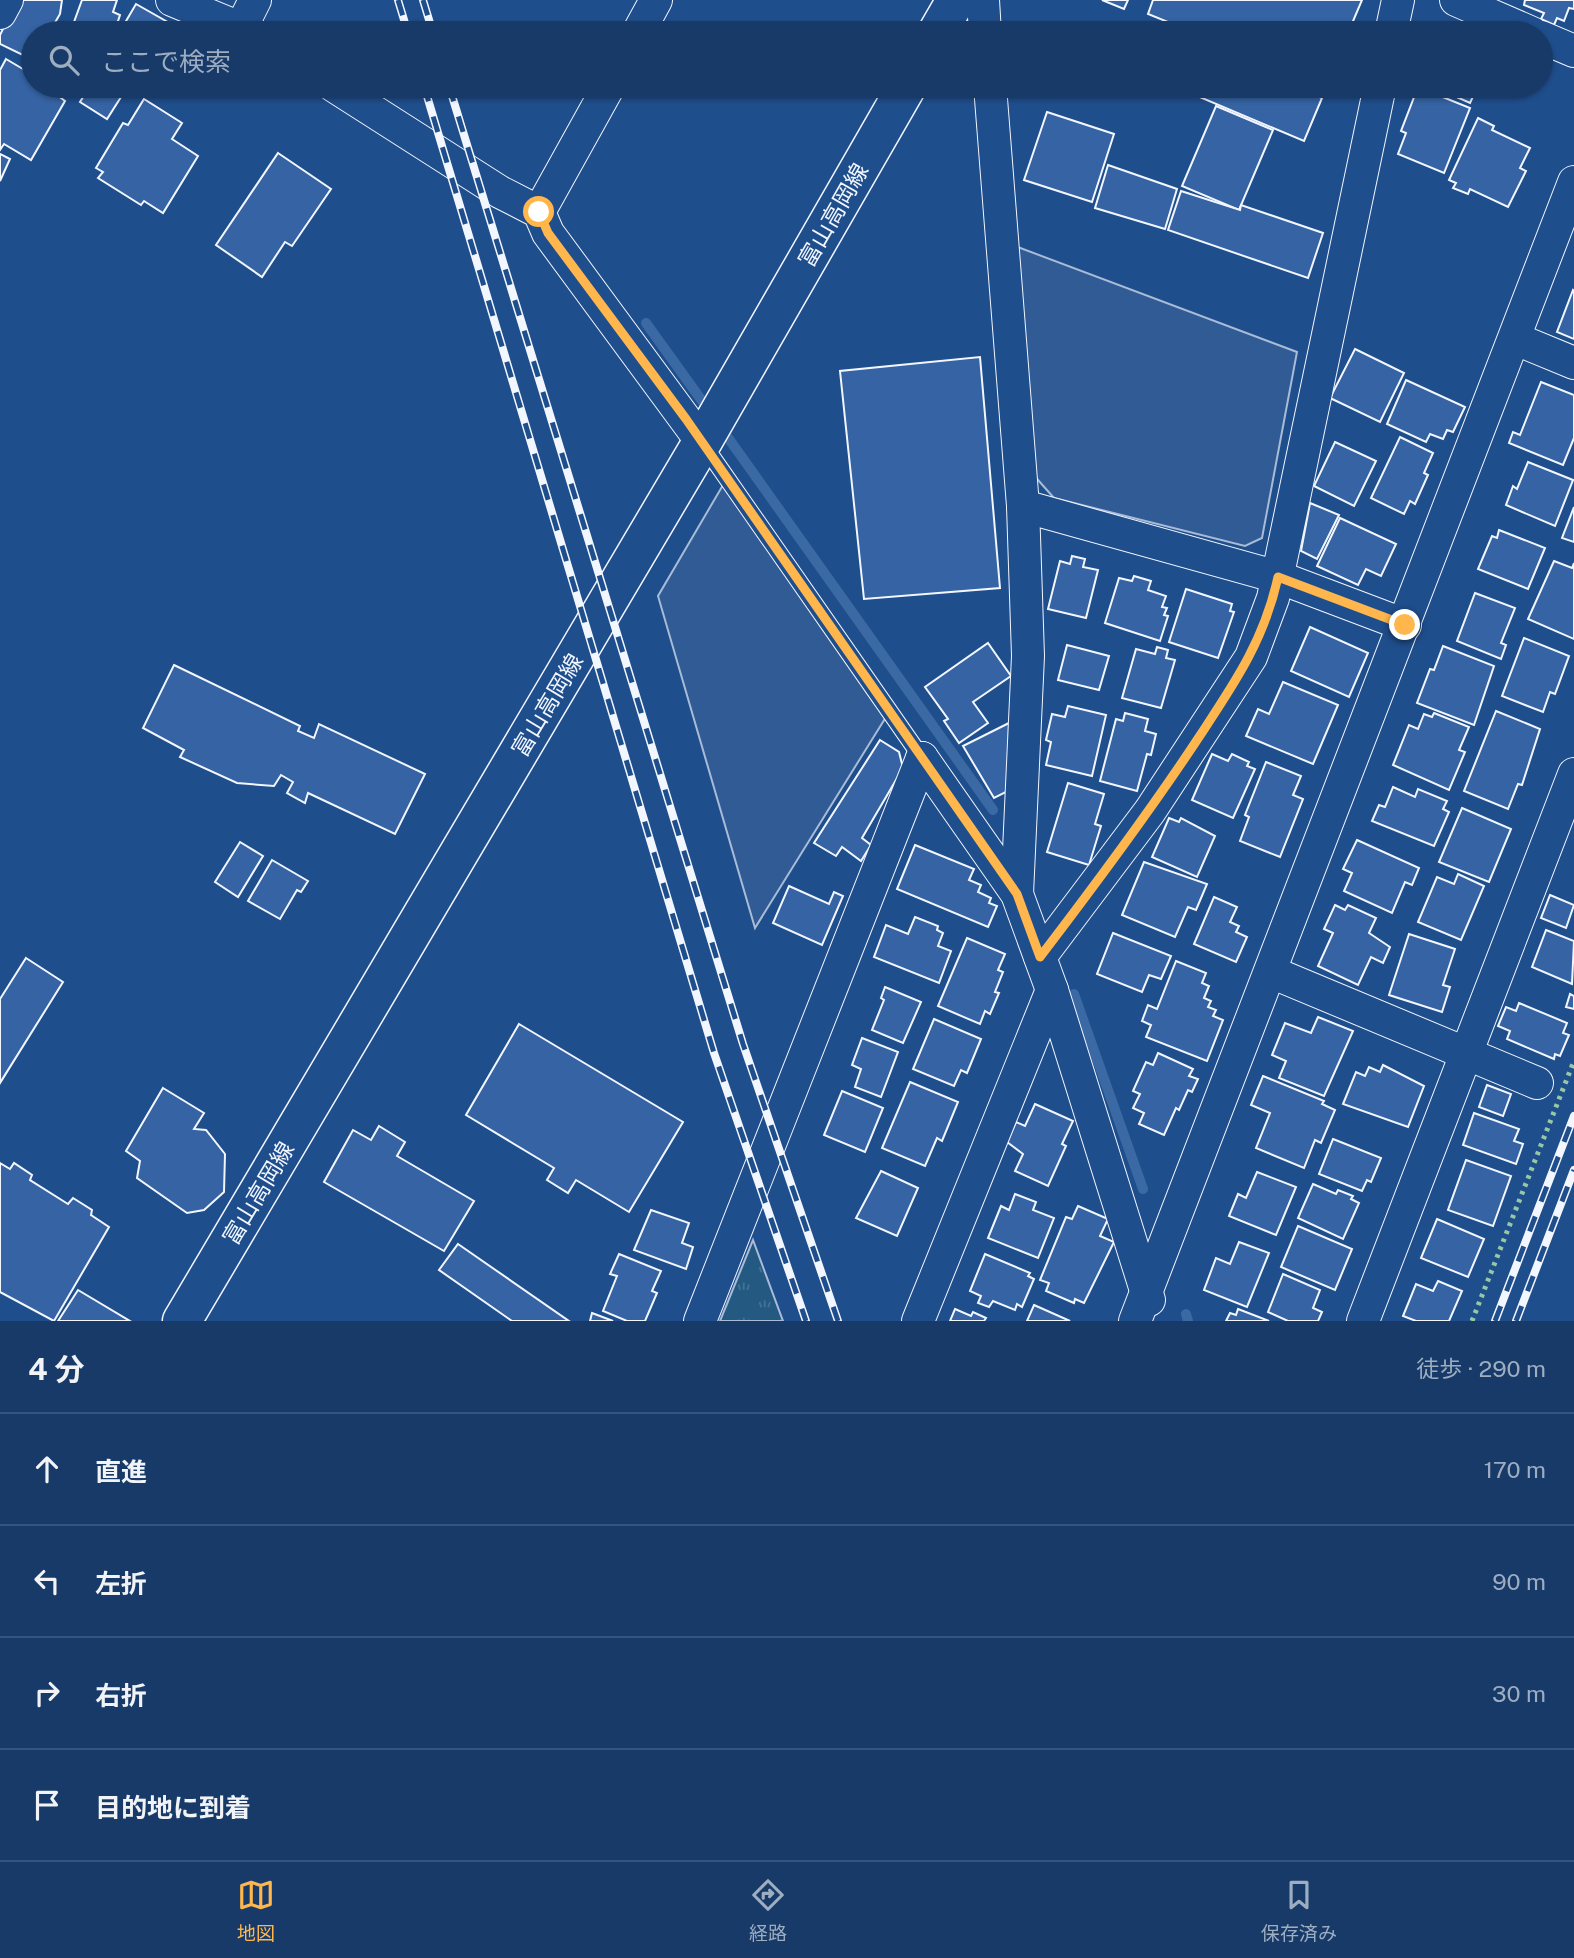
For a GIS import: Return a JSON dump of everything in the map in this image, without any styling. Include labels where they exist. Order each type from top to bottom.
[{"type":"main road","points":[[944,21],[956,0]]},
{"type":"main road","name":"富山高岡線","points":[[182,1321],[702,442],[900,98]]},
{"type":"street","points":[[0,13],[6,0]]},
{"type":"street","points":[[172,0],[250,20]]},
{"type":"street","points":[[645,21],[656,0]]},
{"type":"street","points":[[982,0],[984,21]]},
{"type":"street","points":[[1394,21],[1398,0]]},
{"type":"street","points":[[1456,0],[1504,21]]},
{"type":"street","points":[[1553,42],[1574,51]]},
{"type":"street","points":[[353,98],[500,192],[539,212],[548,233],[702,442]]},
{"type":"street","points":[[539,212],[602,98]]},
{"type":"street","points":[[991,98],[1023,506],[1028,656],[1017,894]]},
{"type":"street","points":[[1040,957],[1150,811],[1251,657],[1278,577],[1378,98]]},
{"type":"street","points":[[1146,1312],[1271,972],[1574,182]]},
{"type":"street","points":[[1516,339],[1574,363]]},
{"type":"street","points":[[1023,506],[1278,577],[1405,625]]},
{"type":"street","points":[[922,758],[1017,894],[1052,990],[1146,1312]]},
{"type":"street","points":[[700,1321],[922,758]]},
{"type":"street","points":[[1363,1321],[1574,774]]},
{"type":"street","points":[[1271,972],[1537,1083]]},
{"type":"street","points":[[918,1321],[1052,990]]},
{"type":"lane","points":[[702,442],[922,758]]},
{"type":"green space","points":[[753,1240],[783,1321],[720,1321]]},
{"type":"shaded area","points":[[1015,246],[1297,352],[1262,538],[1245,546],[1054,498],[1030,471]]},
{"type":"shaded area","points":[[723,485],[886,717],[755,928],[658,596]]},
{"type":"building","points":[[17,0],[62,0],[56,21],[21,21],[21,54],[0,44],[0,35]]},
{"type":"building","points":[[82,0],[117,0],[113,12],[120,15],[118,21],[74,21]]},
{"type":"building","points":[[1102,0],[1128,0],[1124,9]]},
{"type":"building","points":[[1153,0],[1362,0],[1353,21],[1165,21],[1148,14]]},
{"type":"building","points":[[1525,0],[1574,0],[1574,9],[1569,8],[1564,21],[1557,18],[1554,25],[1553,21],[1541,19],[1544,13],[1524,5]]},
{"type":"building","points":[[136,4],[166,21],[126,21]]},
{"type":"building","points":[[6,59],[21,68],[21,98],[61,98],[65,101],[31,160],[4,144],[0,150],[0,70]]},
{"type":"building","points":[[82,98],[120,98],[107,119],[80,102]]},
{"type":"building","points":[[1202,98],[1322,98],[1304,141]]},
{"type":"building","points":[[1414,98],[1445,98],[1470,108],[1444,173],[1398,154],[1406,133],[1401,131]]},
{"type":"building","points":[[1459,98],[1472,98],[1470,103]]},
{"type":"building","points":[[144,99],[182,123],[172,139],[198,156],[163,213],[144,201],[141,205],[98,178],[103,172],[96,168],[123,123],[128,125]]},
{"type":"building","points":[[1216,106],[1273,130],[1239,210],[1182,186]]},
{"type":"building","points":[[1047,112],[1114,134],[1092,202],[1024,180]]},
{"type":"building","points":[[1478,118],[1494,126],[1492,130],[1530,148],[1520,168],[1526,171],[1508,207],[1470,189],[1468,194],[1453,188],[1456,183],[1449,180]]},
{"type":"building","points":[[278,153],[331,189],[292,246],[285,242],[262,277],[216,245]]},
{"type":"building","points":[[0,154],[10,159],[0,181]]},
{"type":"building","points":[[1108,165],[1177,189],[1165,229],[1095,208]]},
{"type":"building","points":[[1181,191],[1240,210],[1241,205],[1323,233],[1308,278],[1168,230]]},
{"type":"building","points":[[1574,291],[1574,339],[1557,332]]},
{"type":"building","points":[[1355,349],[1404,373],[1380,422],[1330,398]]},
{"type":"building","points":[[980,357],[1000,588],[864,599],[840,371]]},
{"type":"building","points":[[1406,380],[1465,407],[1453,432],[1447,430],[1443,439],[1430,434],[1426,442],[1387,424]]},
{"type":"building","points":[[1541,382],[1574,395],[1574,438],[1563,465],[1509,443],[1513,432],[1520,435]]},
{"type":"building","points":[[1400,437],[1433,453],[1424,473],[1428,475],[1415,504],[1410,501],[1404,514],[1371,498]]},
{"type":"building","points":[[1335,442],[1376,461],[1354,506],[1314,486]]},
{"type":"building","points":[[1528,462],[1573,480],[1555,526],[1506,505],[1513,486],[1517,489]]},
{"type":"building","points":[[1310,503],[1339,515],[1317,559],[1301,551]]},
{"type":"building","points":[[1574,507],[1574,542],[1562,538]]},
{"type":"building","points":[[1340,518],[1396,544],[1381,576],[1366,569],[1358,585],[1317,566]]},
{"type":"building","points":[[1499,530],[1545,548],[1528,589],[1478,569],[1492,536],[1497,538]]},
{"type":"building","points":[[1072,556],[1085,559],[1083,567],[1098,570],[1086,618],[1048,609],[1060,561],[1070,564]]},
{"type":"building","points":[[1554,561],[1572,568],[1574,563],[1574,639],[1528,619]]},
{"type":"building","points":[[1134,576],[1151,581],[1148,590],[1166,596],[1162,607],[1167,608],[1164,615],[1168,616],[1160,641],[1105,623],[1119,578],[1132,581]]},
{"type":"building","points":[[1186,589],[1232,604],[1230,611],[1234,612],[1218,658],[1169,642]]},
{"type":"building","points":[[1475,593],[1515,608],[1501,643],[1506,645],[1501,659],[1457,641]]},
{"type":"building","points":[[1310,627],[1368,653],[1349,697],[1291,671]]},
{"type":"building","points":[[1524,638],[1569,656],[1555,694],[1550,692],[1543,712],[1502,696]]},
{"type":"building","points":[[988,643],[1011,676],[973,702],[988,723],[959,743],[944,721],[948,719],[925,687]]},
{"type":"building","points":[[1067,645],[1109,656],[1099,690],[1058,680]]},
{"type":"building","points":[[1443,646],[1494,666],[1474,725],[1417,703],[1430,669],[1434,670]]},
{"type":"building","points":[[1157,647],[1168,650],[1166,658],[1175,660],[1161,708],[1122,698],[1136,649],[1155,654]]},
{"type":"building","points":[[174,665],[300,726],[298,731],[314,738],[319,724],[425,774],[395,834],[308,793],[305,803],[287,793],[293,782],[281,775],[274,786],[237,783],[180,757],[184,750],[143,728]]},
{"type":"building","points":[[1283,682],[1338,705],[1313,764],[1246,736],[1258,709],[1269,714]]},
{"type":"building","points":[[1068,706],[1106,715],[1092,776],[1046,765],[1051,742],[1046,740],[1052,714],[1065,717]]},
{"type":"building","points":[[1496,711],[1540,729],[1522,785],[1518,784],[1508,809],[1464,791]]},
{"type":"building","points":[[1125,713],[1148,719],[1145,731],[1156,734],[1151,755],[1147,754],[1137,791],[1100,781],[1116,719],[1123,721]]},
{"type":"building","points":[[1434,713],[1469,727],[1459,750],[1465,752],[1449,790],[1393,765],[1409,725],[1418,729],[1424,714],[1432,717]]},
{"type":"building","points":[[1009,723],[1008,791],[994,798],[963,746]]},
{"type":"building","points":[[880,740],[899,752],[903,768],[862,838],[871,845],[861,861],[842,847],[836,856],[814,843]]},
{"type":"building","points":[[1212,754],[1228,761],[1232,754],[1249,762],[1247,766],[1255,769],[1233,818],[1192,800]]},
{"type":"building","points":[[1266,762],[1301,776],[1293,795],[1303,799],[1280,857],[1240,841],[1249,817],[1245,815]]},
{"type":"building","points":[[1068,783],[1104,794],[1095,824],[1101,826],[1089,865],[1047,852]]},
{"type":"building","points":[[1393,787],[1415,797],[1418,789],[1447,801],[1443,809],[1449,812],[1434,846],[1372,821],[1379,805],[1385,807]]},
{"type":"building","points":[[1462,808],[1511,829],[1489,882],[1439,862]]},
{"type":"building","points":[[1169,818],[1179,822],[1181,818],[1215,836],[1197,877],[1152,857]]},
{"type":"building","points":[[1357,840],[1419,868],[1412,885],[1405,882],[1392,913],[1344,891],[1352,873],[1343,869]]},
{"type":"building","points":[[240,842],[263,856],[238,897],[215,882]]},
{"type":"building","points":[[915,845],[974,869],[969,880],[981,885],[978,892],[991,898],[989,903],[997,906],[988,927],[897,889]]},
{"type":"building","points":[[272,860],[308,881],[301,892],[297,890],[280,919],[248,901]]},
{"type":"building","points":[[1144,862],[1207,884],[1196,910],[1188,907],[1175,937],[1122,915]]},
{"type":"building","points":[[1458,874],[1484,886],[1461,940],[1418,922],[1437,877],[1454,884]]},
{"type":"building","points":[[789,886],[829,904],[834,892],[843,896],[822,945],[773,923]]},
{"type":"building","points":[[1550,895],[1574,905],[1566,928],[1541,918]]},
{"type":"building","points":[[1214,897],[1237,907],[1230,922],[1239,926],[1236,932],[1247,937],[1236,962],[1194,944]]},
{"type":"building","points":[[1335,905],[1345,910],[1348,905],[1376,918],[1369,933],[1390,947],[1383,963],[1371,957],[1358,985],[1318,966],[1333,933],[1324,929]]},
{"type":"building","points":[[915,917],[938,926],[937,930],[943,933],[938,946],[951,951],[939,983],[874,957],[886,925],[908,934]]},
{"type":"building","points":[[1546,930],[1574,941],[1572,984],[1532,967]]},
{"type":"building","points":[[1113,933],[1171,956],[1161,979],[1149,975],[1142,992],[1097,974]]},
{"type":"building","points":[[1409,934],[1455,949],[1443,985],[1450,987],[1442,1012],[1389,995]]},
{"type":"building","points":[[967,938],[1005,954],[998,970],[1003,972],[995,992],[999,993],[990,1014],[985,1011],[980,1024],[938,1006]]},
{"type":"building","points":[[26,958],[63,982],[0,1083],[0,999]]},
{"type":"building","points":[[1176,961],[1206,973],[1202,983],[1209,986],[1204,998],[1211,1001],[1208,1007],[1216,1010],[1213,1016],[1223,1020],[1207,1061],[1146,1037],[1151,1025],[1142,1021],[1148,1005],[1157,1009]]},
{"type":"building","points":[[885,987],[921,1002],[903,1043],[872,1030],[884,1000],[881,998]]},
{"type":"building","points":[[1570,994],[1574,996],[1574,1009],[1566,1007]]},
{"type":"building","points":[[1519,1003],[1567,1023],[1563,1033],[1569,1035],[1560,1056],[1555,1054],[1554,1059],[1507,1039],[1510,1031],[1498,1026],[1506,1007],[1516,1011]]},
{"type":"building","points":[[1318,1017],[1353,1031],[1324,1096],[1279,1078],[1286,1061],[1272,1055],[1285,1023],[1311,1033]]},
{"type":"building","points":[[934,1019],[981,1039],[967,1073],[961,1070],[954,1086],[913,1069]]},
{"type":"building","points":[[519,1024],[683,1122],[629,1212],[576,1180],[568,1193],[547,1180],[554,1168],[466,1115]]},
{"type":"building","points":[[862,1038],[898,1052],[881,1097],[855,1087],[861,1069],[852,1065]]},
{"type":"building","points":[[1158,1053],[1193,1069],[1189,1076],[1198,1079],[1192,1092],[1188,1090],[1179,1110],[1176,1108],[1164,1135],[1139,1124],[1144,1113],[1133,1108],[1140,1094],[1133,1091],[1146,1062],[1153,1065]]},
{"type":"building","points":[[1383,1065],[1424,1086],[1408,1127],[1343,1104],[1356,1072],[1365,1076],[1369,1067],[1380,1072]]},
{"type":"building","points":[[1263,1076],[1324,1101],[1322,1104],[1335,1110],[1321,1143],[1315,1140],[1304,1168],[1256,1148],[1270,1113],[1251,1105]]},
{"type":"building","points":[[910,1082],[958,1102],[942,1141],[937,1138],[925,1166],[882,1148]]},
{"type":"building","points":[[1487,1085],[1511,1094],[1503,1116],[1479,1107]]},
{"type":"building","points":[[163,1088],[204,1113],[194,1129],[206,1130],[225,1154],[224,1192],[204,1210],[187,1213],[137,1178],[140,1161],[126,1151]]},
{"type":"building","points":[[842,1091],[883,1108],[865,1152],[824,1135]]},
{"type":"building","points":[[1035,1104],[1073,1121],[1062,1144],[1066,1146],[1048,1186],[1015,1171],[1023,1154],[1007,1142],[1016,1122],[1025,1126]]},
{"type":"building","points":[[1474,1113],[1519,1129],[1514,1141],[1523,1144],[1516,1164],[1463,1145]]},
{"type":"building","points":[[379,1126],[405,1142],[397,1156],[474,1201],[444,1251],[324,1182],[353,1130],[371,1140]]},
{"type":"building","points":[[1333,1139],[1381,1158],[1371,1182],[1367,1180],[1362,1191],[1319,1174]]},
{"type":"building","points":[[1466,1160],[1511,1176],[1493,1226],[1448,1210]]},
{"type":"building","points":[[0,1163],[10,1169],[14,1163],[32,1175],[30,1180],[68,1204],[73,1198],[92,1210],[91,1215],[109,1227],[54,1321],[0,1292]]},
{"type":"building","points":[[881,1171],[918,1188],[897,1236],[856,1218]]},
{"type":"building","points":[[1257,1172],[1296,1187],[1276,1235],[1229,1216],[1238,1194],[1246,1198]]},
{"type":"building","points":[[1313,1184],[1336,1194],[1338,1190],[1353,1196],[1351,1199],[1359,1203],[1343,1239],[1298,1218]]},
{"type":"building","points":[[1015,1194],[1036,1202],[1033,1210],[1054,1218],[1038,1258],[988,1238],[1001,1206],[1009,1210]]},
{"type":"building","points":[[1078,1206],[1108,1219],[1100,1236],[1114,1242],[1084,1303],[1075,1299],[1074,1303],[1046,1291],[1049,1283],[1040,1280],[1066,1217],[1072,1219]]},
{"type":"building","points":[[651,1210],[689,1223],[682,1243],[693,1247],[686,1269],[634,1250]]},
{"type":"building","points":[[1437,1219],[1484,1239],[1468,1277],[1421,1258]]},
{"type":"building","points":[[1298,1226],[1352,1249],[1335,1290],[1281,1267]]},
{"type":"building","points":[[1239,1242],[1269,1253],[1247,1307],[1204,1290],[1216,1258],[1230,1264]]},
{"type":"building","points":[[458,1244],[569,1321],[512,1321],[439,1270]]},
{"type":"building","points":[[619,1254],[661,1271],[652,1291],[657,1293],[645,1321],[627,1321],[603,1311],[617,1276],[610,1274]]},
{"type":"building","points":[[985,1254],[1030,1273],[1028,1276],[1034,1279],[1022,1307],[1017,1304],[1015,1310],[993,1301],[989,1307],[978,1303],[981,1296],[970,1291]]},
{"type":"building","points":[[1283,1274],[1320,1290],[1313,1308],[1322,1312],[1318,1321],[1288,1321],[1268,1312]]},
{"type":"building","points":[[1438,1281],[1462,1291],[1449,1321],[1416,1321],[1403,1316],[1416,1284],[1433,1291]]},
{"type":"building","points":[[78,1290],[130,1321],[58,1321]]},
{"type":"building","points":[[1034,1305],[1070,1321],[1027,1321]]},
{"type":"building","points":[[955,1309],[971,1316],[973,1312],[986,1318],[984,1321],[950,1321]]},
{"type":"building","points":[[1238,1309],[1269,1321],[1226,1321],[1230,1313],[1236,1315]]},
{"type":"building","points":[[592,1313],[613,1321],[590,1321]]},
{"type":"waterway","points":[[646,323],[710,412]]},
{"type":"waterway","points":[[719,425],[993,810]]},
{"type":"waterway","points":[[1074,994],[1143,1189]]},
{"type":"waterway","points":[[1186,1314],[1188,1321]]},
{"type":"railway","points":[[398,0],[404,21]]},
{"type":"railway","points":[[423,0],[429,21]]},
{"type":"railway","points":[[428,98],[714,1053],[806,1321]]},
{"type":"railway","points":[[453,98],[743,1044],[838,1321]]},
{"type":"railway","points":[[1495,1321],[1574,1116]]},
{"type":"railway","points":[[1516,1321],[1574,1170]]},
{"type":"hedge","points":[[1472,1321],[1574,1061]]},
{"type":"route","points":[[539,212],[548,233],[686,419],[1017,894],[1040,957],[1150,811],[1251,657],[1278,577],[1405,625]]}]
